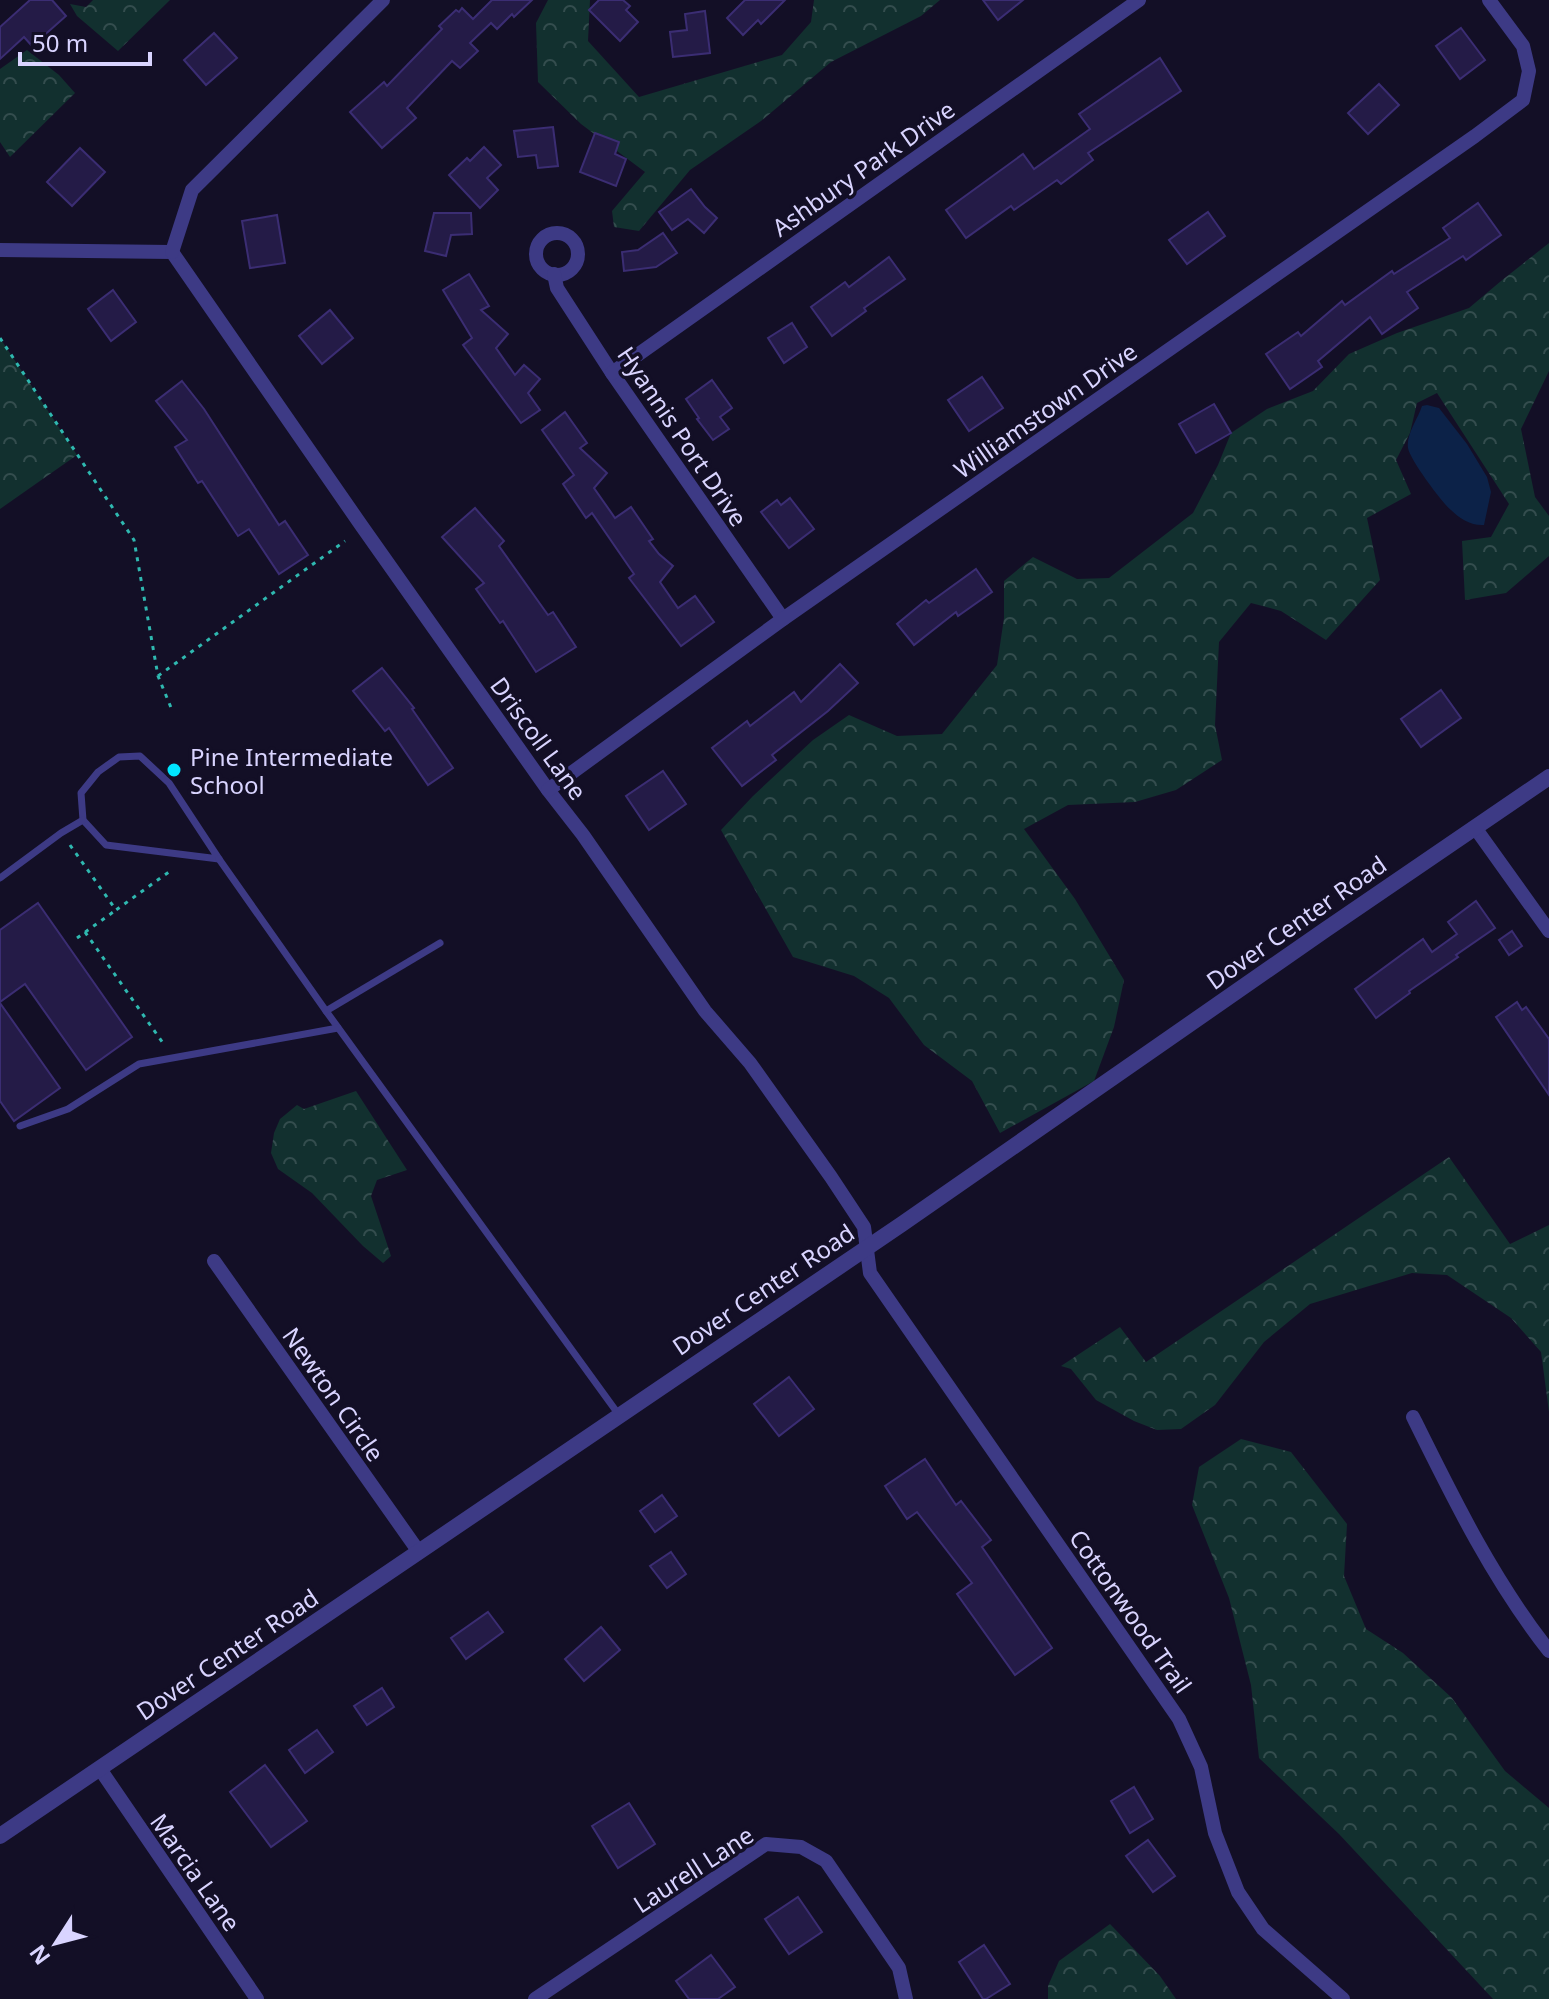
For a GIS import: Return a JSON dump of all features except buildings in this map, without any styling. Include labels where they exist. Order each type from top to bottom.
[{"type":"street","points":[[0,250],[172,252],[192,190],[383,0]]},
{"type":"street","name":"Ashbury Park Drive","points":[[612,373],[1139,0]]},
{"type":"street","name":"Williamstown Drive","points":[[548,790],[783,619],[1523,100],[1529,71],[1523,46],[1489,0]]},
{"type":"street","name":"Driscoll Lane","points":[[172,252],[705,1011],[750,1063],[831,1177],[864,1227],[866,1248]]},
{"type":"street","name":"Hyannis Port Drive","points":[[554,274],[557,288],[612,373],[783,619]]},
{"type":"street","name":"Dover Center Road","points":[[0,1836],[866,1248],[1549,777]]},
{"type":"street","points":[[1476,829],[1549,931]]},
{"type":"street","name":"Cottonwood Trail","points":[[866,1248],[870,1273],[1179,1719],[1201,1767],[1215,1833],[1238,1892],[1263,1929],[1343,1999]]},
{"type":"street","name":"Newton Circle","points":[[214,1261],[419,1552]]},
{"type":"street","points":[[1413,1417],[1470,1530],[1549,1651]]},
{"type":"street","name":"Marcia Lane","points":[[100,1769],[257,1999]]},
{"type":"street","name":"Laurell Lane","points":[[535,1999],[766,1844],[801,1847],[826,1861],[899,1968],[906,1999]]},
{"type":"lane","points":[[219,859],[106,845],[83,820],[81,793],[98,772],[119,757],[140,756],[169,783],[338,1028],[619,1415]]},
{"type":"lane","points":[[0,878],[83,820]]},
{"type":"lane","points":[[326,1011],[440,943]]},
{"type":"lane","points":[[20,1126],[68,1109],[139,1064],[338,1028]]},
{"type":"path","points":[[0,338],[134,540],[158,676],[172,710]]},
{"type":"path","points":[[158,676],[345,541]]},
{"type":"path","points":[[70,845],[116,910]]},
{"type":"path","points":[[77,938],[173,869]]},
{"type":"path","points":[[85,932],[175,1059]]},
{"type":"green space","points":[[93,0],[170,0],[118,51],[77,16],[70,4],[86,7]]},
{"type":"green space","points":[[548,0],[590,0],[588,41],[639,97],[782,55],[811,22],[814,0],[940,0],[921,16],[831,62],[761,121],[690,170],[639,231],[614,227],[612,211],[645,172],[581,124],[538,82],[536,23]]},
{"type":"green space","points":[[27,50],[59,75],[75,93],[10,157],[0,142],[0,69]]},
{"type":"green space","points":[[1549,243],[1549,371],[1521,429],[1535,497],[1549,516],[1549,556],[1506,593],[1465,600],[1462,541],[1491,537],[1509,504],[1437,393],[1417,403],[1410,433],[1396,460],[1411,494],[1367,518],[1380,580],[1326,640],[1281,611],[1251,603],[1219,642],[1215,725],[1222,760],[1176,790],[1135,802],[1068,805],[1024,829],[1075,899],[1124,980],[1114,1027],[1094,1081],[1000,1133],[972,1081],[924,1045],[889,998],[854,976],[793,957],[721,830],[813,740],[849,715],[897,736],[942,734],[997,665],[1004,618],[1004,581],[1033,557],[1077,579],[1109,578],[1193,513],[1231,433],[1267,409],[1313,391],[1349,354],[1397,333],[1469,308]]},
{"type":"green space","points":[[0,338],[77,455],[0,509]]},
{"type":"green space","points":[[356,1091],[407,1170],[377,1180],[371,1196],[391,1256],[383,1263],[312,1193],[278,1169],[271,1153],[280,1119],[297,1105],[304,1109]]},
{"type":"green space","points":[[1449,1157],[1510,1244],[1549,1225],[1549,1412],[1541,1352],[1511,1318],[1447,1275],[1412,1273],[1310,1304],[1264,1342],[1215,1405],[1181,1429],[1157,1430],[1134,1421],[1096,1400],[1071,1369],[1061,1366],[1120,1327],[1146,1362]]},
{"type":"green space","points":[[1241,1439],[1291,1452],[1347,1524],[1344,1576],[1366,1629],[1403,1653],[1452,1698],[1505,1771],[1549,1808],[1549,1999],[1493,1999],[1339,1834],[1259,1758],[1251,1685],[1229,1598],[1192,1505],[1199,1467]]},
{"type":"green space","points":[[1110,1924],[1160,1976],[1176,1999],[1048,1999],[1048,1986],[1059,1961]]},
{"type":"water","points":[[1422,406],[1439,408],[1467,444],[1487,477],[1491,492],[1484,525],[1466,521],[1451,510],[1426,480],[1410,453],[1410,432]]},
{"type":"place","name":"Pine Intermediate School","points":[[174,770]]}]
